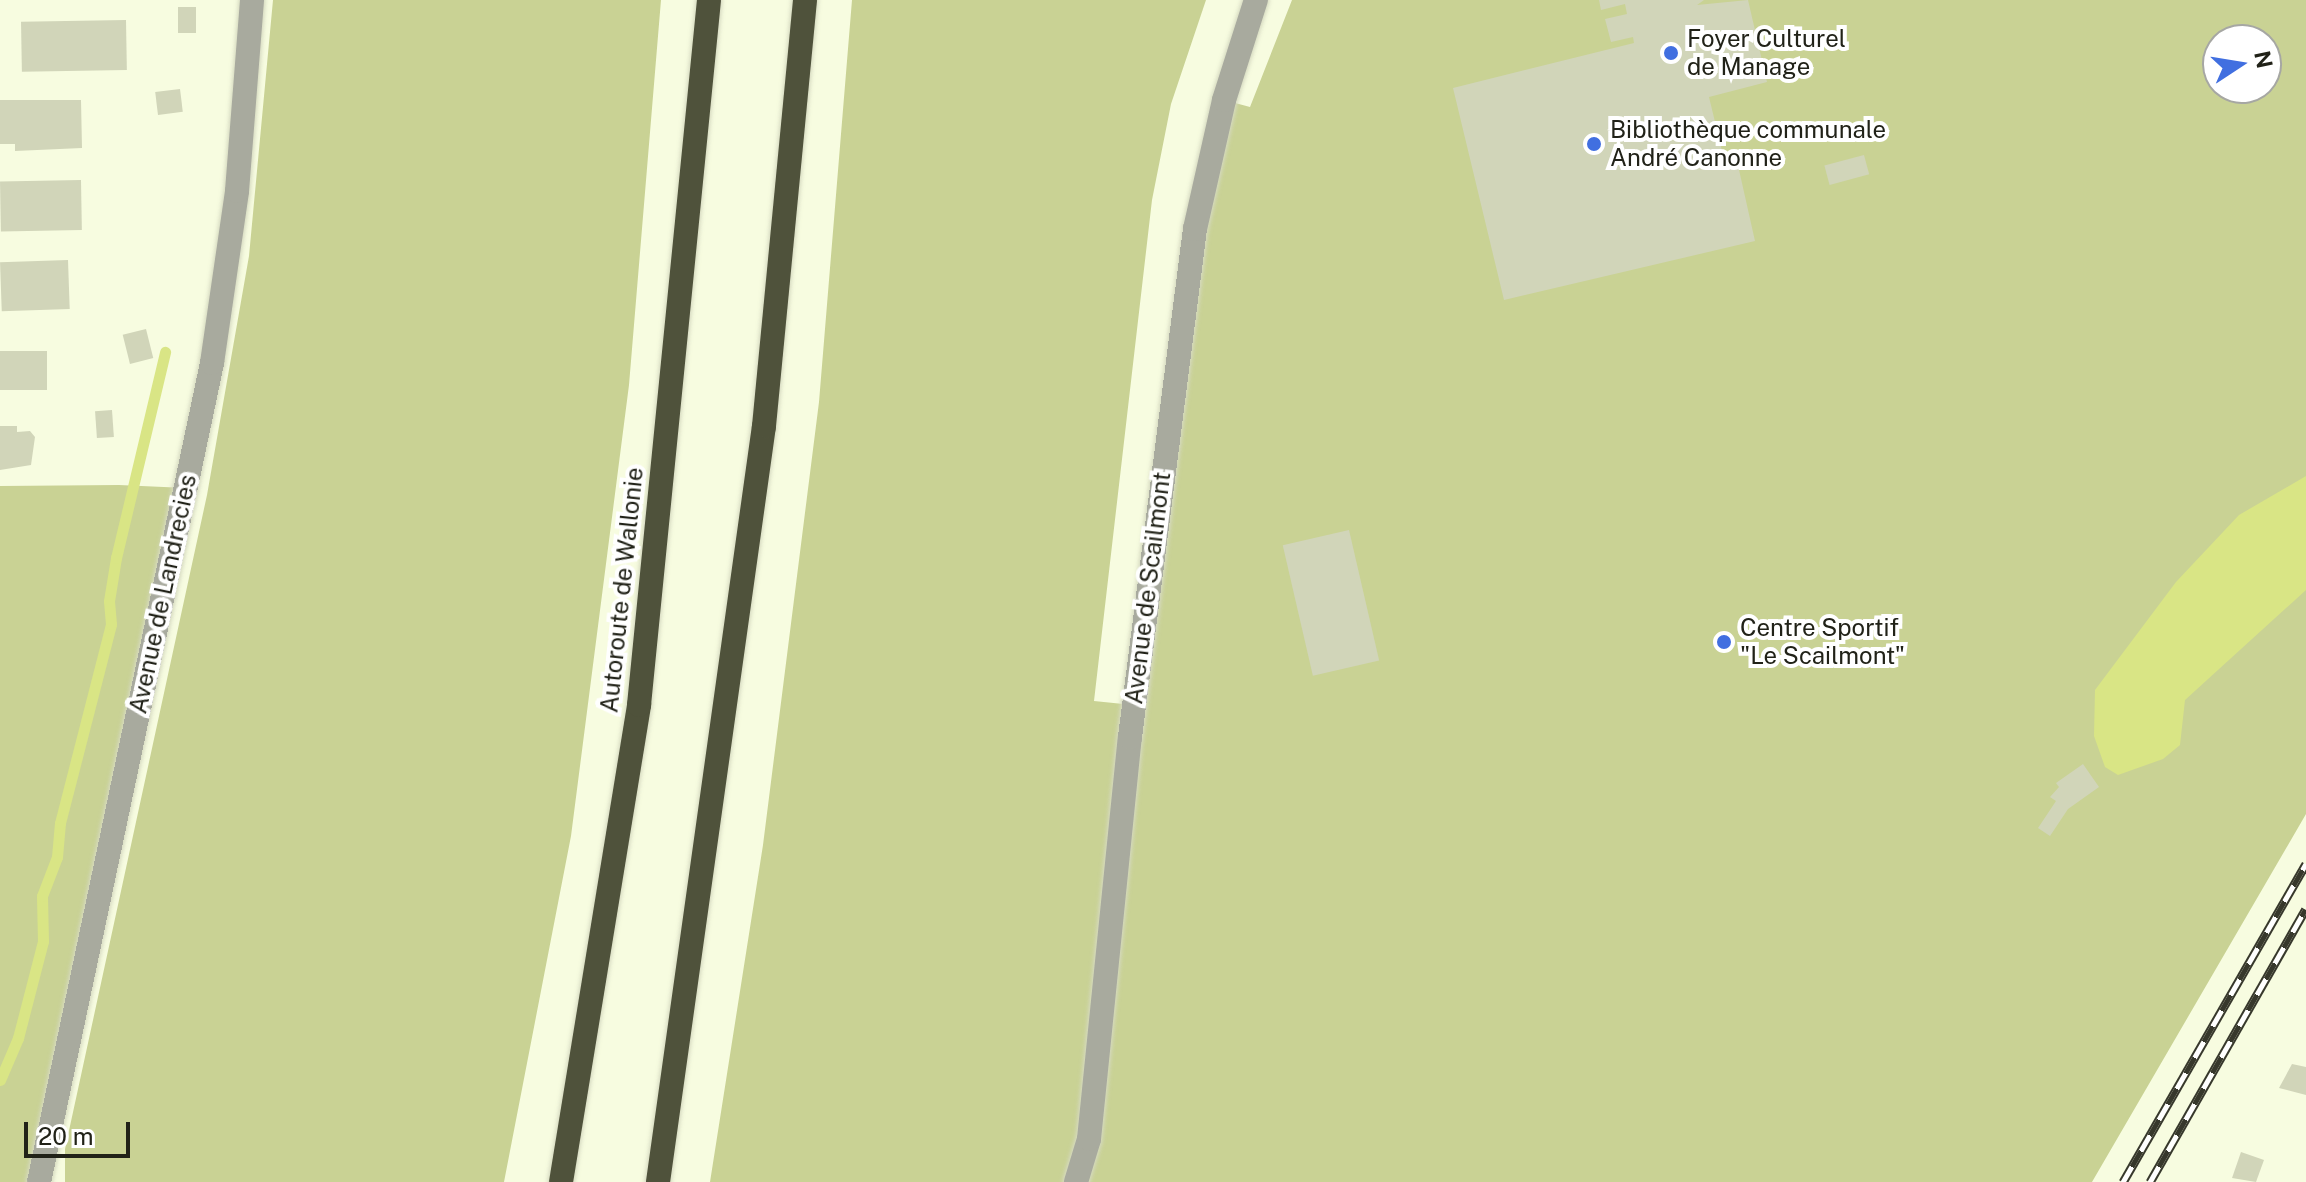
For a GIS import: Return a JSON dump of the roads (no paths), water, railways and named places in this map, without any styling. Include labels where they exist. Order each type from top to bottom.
[{"type":"highway","name":"Autoroute de Wallonie","points":[[561,1182],[639,705],[709,0]]},
{"type":"highway","points":[[658,1182],[764,426],[805,0]]},
{"type":"street","name":"Avenue de Landrecies","points":[[39,1182],[212,363],[237,191],[252,0]]},
{"type":"street","name":"Avenue de Scailmont","points":[[1076,1182],[1089,1139],[1134,705],[1195,229],[1224,100],[1256,0]]},
{"type":"waterway","points":[[0,1080],[18,1038],[43,941],[42,896],[57,857],[60,823],[111,624],[109,601],[116,558],[165,352]]},
{"type":"railway","points":[[2123,1182],[2306,864]]},
{"type":"railway","points":[[2150,1182],[2306,909]]},
{"type":"place","name":"Foyer Culturel de Manage","points":[[1671,53]]},
{"type":"place","name":"Bibliothèque communale André Canonne","points":[[1594,144]]},
{"type":"place","name":"Centre Sportif \"Le Scailmont\"","points":[[1724,642]]}]
